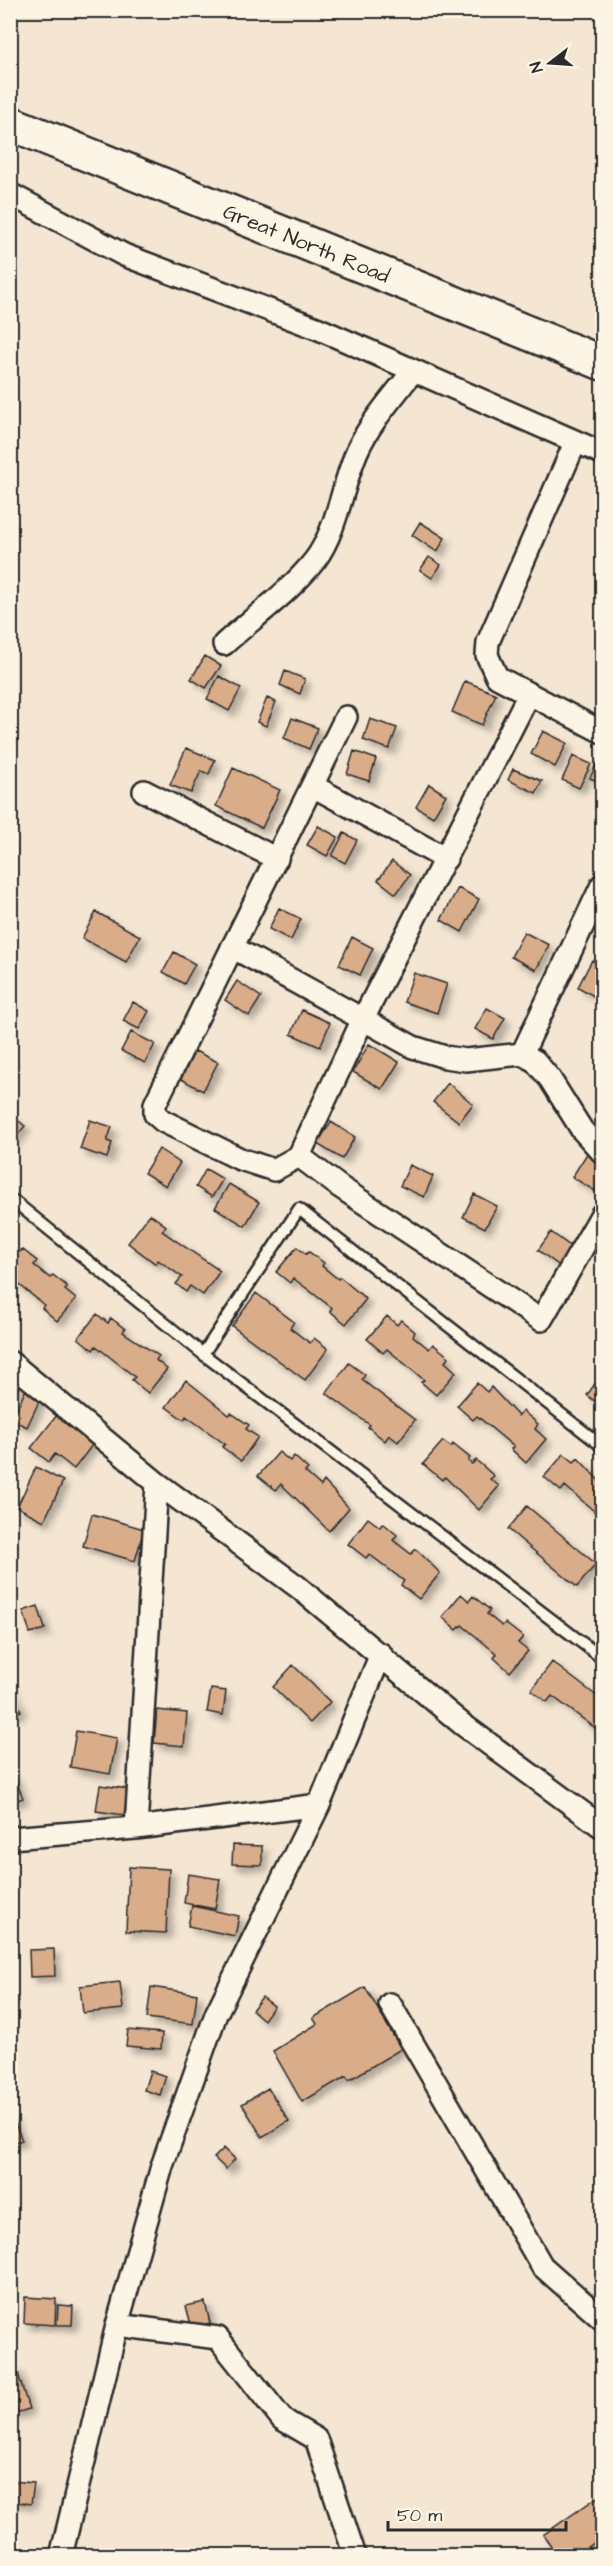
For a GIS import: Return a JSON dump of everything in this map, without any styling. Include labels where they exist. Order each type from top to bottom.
[{"type":"highway","name":"Great North Road","points":[[10,123],[603,363]]},
{"type":"street","points":[[10,194],[124,255],[319,329],[575,443],[603,453]]},
{"type":"street","points":[[224,644],[316,559],[325,542],[357,450],[368,431],[413,371]]},
{"type":"street","points":[[575,443],[488,642],[490,668],[497,677],[603,732]]},
{"type":"street","points":[[346,717],[314,786],[155,1104],[155,1114],[163,1121],[240,1159],[274,1170],[299,1156],[363,1019],[529,694]]},
{"type":"street","points":[[314,786],[446,859]]},
{"type":"street","points":[[144,791],[277,859]]},
{"type":"street","points":[[522,1054],[603,885]]},
{"type":"street","points":[[232,947],[413,1047],[445,1058],[466,1060],[522,1054],[535,1061],[550,1078],[582,1130],[603,1152]]},
{"type":"street","points":[[299,1156],[340,1187],[541,1320],[603,1214]]},
{"type":"street","points":[[10,1362],[157,1483],[298,1587],[462,1724],[603,1827]]},
{"type":"street","points":[[136,1828],[157,1483]]},
{"type":"street","points":[[61,2556],[117,2325],[162,2166],[216,2014],[319,1805],[381,1654]]},
{"type":"street","points":[[10,1838],[136,1828],[319,1805]]},
{"type":"street","points":[[390,2004],[542,2266],[603,2319]]},
{"type":"street","points":[[117,2325],[218,2338],[282,2419],[316,2439],[355,2556]]},
{"type":"lane","points":[[10,1198],[203,1354],[603,1658]]},
{"type":"lane","points":[[203,1354],[299,1209],[603,1446]]},
{"type":"building","points":[[420,522],[445,538],[437,552],[412,535]]},
{"type":"building","points":[[429,557],[441,565],[432,578],[420,570]]},
{"type":"building","points":[[205,656],[221,666],[206,688],[191,679]]},
{"type":"building","points":[[285,671],[305,679],[300,694],[280,685]]},
{"type":"building","points":[[219,676],[241,688],[229,711],[207,699]]},
{"type":"building","points":[[465,681],[496,694],[482,725],[452,712]]},
{"type":"building","points":[[267,698],[276,702],[266,726],[257,722]]},
{"type":"building","points":[[292,718],[318,728],[309,749],[284,738]]},
{"type":"building","points":[[370,719],[397,728],[389,749],[363,740]]},
{"type":"building","points":[[543,731],[567,743],[555,767],[531,754]]},
{"type":"building","points":[[186,748],[215,760],[209,774],[201,771],[191,793],[170,785]]},
{"type":"building","points":[[354,751],[376,759],[369,781],[347,774]]},
{"type":"building","points":[[573,756],[591,764],[579,788],[562,780]]},
{"type":"building","points":[[599,759],[602,761],[602,783],[590,778]]},
{"type":"building","points":[[233,768],[280,790],[262,828],[216,806]]},
{"type":"building","points":[[513,769],[542,781],[536,793],[508,780]]},
{"type":"building","points":[[429,784],[446,795],[433,817],[416,807]]},
{"type":"building","points":[[318,826],[338,837],[327,856],[307,845]]},
{"type":"building","points":[[344,833],[357,840],[345,863],[332,856]]},
{"type":"building","points":[[392,861],[410,875],[396,894],[378,880]]},
{"type":"building","points":[[458,888],[479,899],[462,932],[441,920]]},
{"type":"building","points":[[279,908],[301,919],[291,940],[269,929]]},
{"type":"building","points":[[96,912],[140,936],[126,962],[82,938]]},
{"type":"building","points":[[524,932],[549,945],[536,970],[511,957]]},
{"type":"building","points":[[352,937],[373,948],[360,975],[339,965]]},
{"type":"building","points":[[174,952],[195,964],[184,984],[163,972]]},
{"type":"building","points":[[592,960],[602,965],[602,987],[597,998],[578,987]]},
{"type":"building","points":[[414,973],[447,984],[437,1013],[404,1002]]},
{"type":"building","points":[[237,981],[261,997],[249,1016],[225,1000]]},
{"type":"building","points":[[133,1002],[149,1011],[139,1029],[123,1021]]},
{"type":"building","points":[[487,1008],[505,1018],[493,1039],[475,1029]]},
{"type":"building","points":[[302,1010],[330,1023],[320,1047],[291,1034]]},
{"type":"building","points":[[131,1032],[155,1044],[145,1063],[121,1051]]},
{"type":"building","points":[[369,1044],[399,1062],[382,1089],[353,1072]]},
{"type":"building","points":[[195,1051],[218,1062],[203,1091],[181,1079]]},
{"type":"building","points":[[448,1083],[473,1104],[459,1122],[433,1102]]},
{"type":"building","points":[[10,1114],[25,1126],[10,1143]]},
{"type":"building","points":[[90,1120],[112,1127],[107,1141],[112,1143],[107,1158],[80,1149]]},
{"type":"building","points":[[331,1122],[355,1137],[342,1159],[317,1144]]},
{"type":"building","points":[[159,1149],[180,1163],[166,1186],[144,1173]]},
{"type":"building","points":[[588,1152],[602,1162],[599,1171],[602,1174],[602,1180],[595,1191],[572,1177]]},
{"type":"building","points":[[410,1165],[433,1176],[424,1197],[400,1186]]},
{"type":"building","points":[[206,1169],[223,1179],[212,1197],[196,1187]]},
{"type":"building","points":[[229,1184],[259,1202],[245,1226],[215,1208]]},
{"type":"building","points":[[474,1194],[497,1206],[485,1228],[463,1217]]},
{"type":"building","points":[[150,1214],[166,1226],[162,1231],[220,1271],[203,1295],[190,1286],[186,1292],[176,1284],[182,1277],[158,1260],[156,1264],[128,1243]]},
{"type":"building","points":[[551,1232],[574,1249],[561,1267],[538,1250]]},
{"type":"building","points":[[10,1245],[20,1252],[22,1249],[37,1261],[34,1265],[50,1278],[53,1275],[68,1287],[65,1290],[76,1299],[57,1321],[42,1308],[44,1305],[10,1277]]},
{"type":"building","points":[[297,1247],[306,1254],[309,1252],[324,1263],[322,1266],[338,1279],[340,1277],[366,1299],[346,1324],[330,1311],[332,1308],[293,1278],[290,1283],[276,1272]]},
{"type":"building","points":[[256,1293],[294,1322],[290,1328],[310,1343],[314,1338],[328,1349],[305,1380],[232,1326]]},
{"type":"building","points":[[97,1314],[108,1323],[111,1318],[125,1329],[123,1332],[159,1356],[156,1360],[167,1369],[148,1393],[132,1380],[135,1377],[96,1346],[93,1350],[78,1338]]},
{"type":"building","points":[[387,1316],[397,1325],[401,1320],[415,1332],[413,1336],[429,1349],[433,1344],[449,1357],[445,1362],[456,1372],[436,1395],[421,1382],[424,1380],[387,1349],[383,1353],[367,1339]]},
{"type":"building","points":[[349,1363],[365,1375],[362,1380],[415,1420],[398,1442],[389,1435],[385,1441],[368,1427],[370,1425],[326,1393]]},
{"type":"building","points":[[10,1380],[20,1385],[10,1404]]},
{"type":"building","points":[[186,1380],[229,1415],[231,1413],[249,1425],[246,1429],[258,1437],[241,1461],[222,1447],[225,1444],[186,1416],[184,1420],[166,1407]]},
{"type":"building","points":[[597,1381],[602,1386],[602,1407],[587,1395]]},
{"type":"building","points":[[477,1383],[487,1392],[491,1387],[518,1416],[523,1411],[538,1424],[535,1429],[546,1439],[526,1463],[511,1449],[514,1447],[477,1416],[473,1420],[457,1406]]},
{"type":"building","points":[[26,1389],[41,1397],[27,1427],[12,1420]]},
{"type":"building","points":[[57,1415],[93,1444],[74,1469],[55,1454],[49,1462],[31,1448]]},
{"type":"building","points":[[443,1441],[451,1447],[453,1444],[470,1458],[468,1461],[472,1464],[476,1460],[494,1476],[490,1479],[499,1486],[479,1510],[445,1477],[442,1480],[423,1464]]},
{"type":"building","points":[[279,1452],[290,1461],[294,1456],[308,1469],[305,1472],[321,1486],[324,1481],[349,1508],[329,1531],[281,1484],[276,1490],[258,1476]]},
{"type":"building","points":[[564,1454],[574,1462],[578,1458],[602,1484],[602,1524],[598,1520],[601,1517],[565,1486],[561,1491],[544,1477]]},
{"type":"building","points":[[36,1467],[63,1481],[44,1521],[17,1507]]},
{"type":"building","points":[[527,1506],[596,1564],[577,1587],[508,1529]]},
{"type":"building","points":[[92,1514],[144,1529],[135,1561],[83,1546]]},
{"type":"building","points":[[368,1518],[380,1527],[383,1523],[397,1535],[393,1540],[411,1554],[416,1549],[440,1573],[419,1599],[401,1585],[404,1581],[369,1554],[366,1558],[348,1544]]},
{"type":"building","points":[[461,1594],[469,1601],[473,1596],[490,1610],[487,1614],[502,1626],[505,1623],[523,1637],[518,1643],[528,1651],[510,1672],[494,1658],[497,1654],[462,1625],[457,1630],[442,1617]]},
{"type":"building","points":[[38,1606],[45,1629],[30,1633],[23,1611]]},
{"type":"building","points":[[552,1662],[602,1700],[602,1733],[552,1696],[547,1702],[531,1690]]},
{"type":"building","points":[[293,1665],[330,1702],[310,1723],[273,1687]]},
{"type":"building","points":[[10,1683],[21,1711],[10,1715]]},
{"type":"building","points":[[211,1689],[226,1691],[223,1715],[207,1712]]},
{"type":"building","points":[[157,1710],[187,1713],[184,1746],[154,1743]]},
{"type":"building","points":[[76,1731],[117,1738],[110,1774],[70,1767]]},
{"type":"building","points":[[13,1773],[23,1798],[10,1803],[10,1774]]},
{"type":"building","points":[[100,1785],[128,1789],[124,1815],[96,1811]]},
{"type":"building","points":[[233,1845],[262,1846],[262,1865],[232,1864]]},
{"type":"building","points":[[129,1867],[169,1869],[166,1933],[126,1931]]},
{"type":"building","points":[[188,1874],[220,1879],[215,1909],[184,1903]]},
{"type":"building","points":[[192,1906],[239,1916],[235,1936],[188,1926]]},
{"type":"building","points":[[54,1949],[55,1976],[30,1977],[29,1950]]},
{"type":"building","points":[[120,1982],[123,2009],[83,2013],[80,1986]]},
{"type":"building","points":[[151,1987],[197,1994],[193,2024],[147,2018]]},
{"type":"building","points":[[365,1987],[401,2049],[349,2080],[346,2076],[302,2102],[273,2051],[317,2024],[313,2018]]},
{"type":"building","points":[[262,1997],[274,2006],[264,2020],[252,2010]]},
{"type":"building","points":[[128,2030],[162,2033],[161,2049],[126,2046]]},
{"type":"building","points":[[150,2071],[166,2076],[160,2095],[144,2090]]},
{"type":"building","points":[[268,2088],[289,2121],[262,2137],[242,2104]]},
{"type":"building","points":[[12,2116],[22,2140],[10,2144],[10,2117]]},
{"type":"building","points":[[224,2148],[235,2159],[226,2169],[214,2158]]},
{"type":"building","points":[[25,2297],[56,2299],[55,2325],[24,2323]]},
{"type":"building","points":[[205,2302],[210,2323],[192,2328],[186,2306]]},
{"type":"building","points":[[58,2305],[73,2306],[72,2325],[57,2325]]},
{"type":"building","points":[[16,2367],[29,2409],[10,2415],[10,2369]]},
{"type":"building","points":[[12,2481],[34,2483],[31,2504],[10,2501]]},
{"type":"building","points":[[602,2494],[602,2537],[580,2553],[582,2556],[557,2556],[543,2535]]}]
